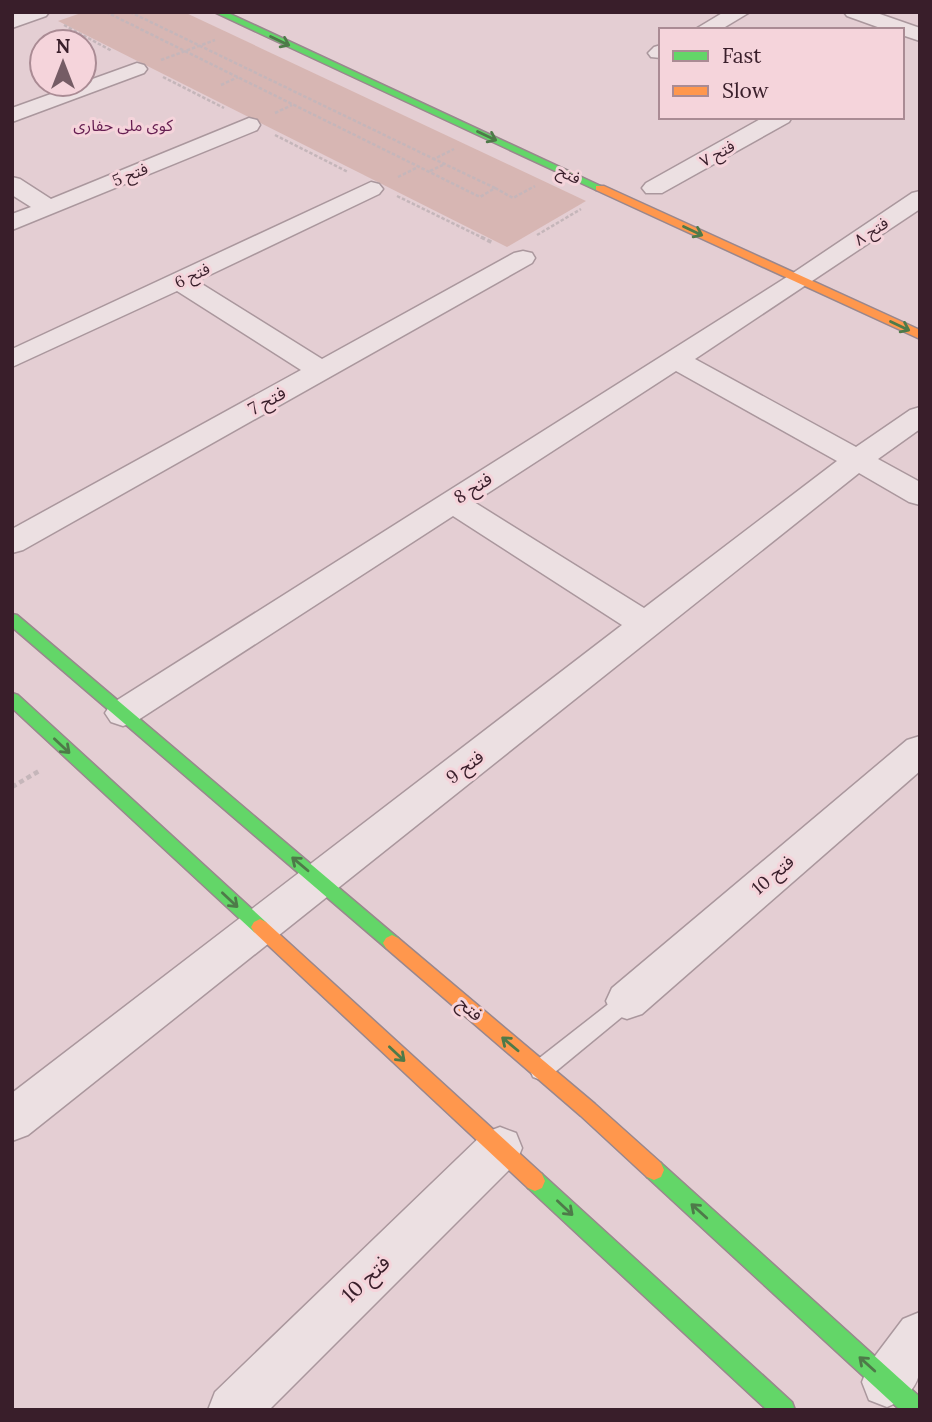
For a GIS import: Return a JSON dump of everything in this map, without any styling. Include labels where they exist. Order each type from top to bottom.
[{"type":"street","name":"فتح","points":[[218,12],[820,269],[920,335]]},
{"type":"street","points":[[708,28],[740,12]]},
{"type":"street","points":[[854,12],[900,28]]},
{"type":"street","points":[[12,22],[46,16]]},
{"type":"street","points":[[12,116],[140,68]]},
{"type":"street","name":"فتح ۷","points":[[648,186],[777,119]]},
{"type":"street","name":"فتح 5","points":[[12,223],[257,127]]},
{"type":"street","points":[[12,184],[49,208]]},
{"type":"street","name":"فتح 6","points":[[12,359],[179,281],[370,185]]},
{"type":"street","points":[[648,186],[678,199]]},
{"type":"street","name":"فتح ۸","points":[[820,269],[920,198]]},
{"type":"street","name":"فتح 7","points":[[12,543],[322,370],[527,249]]},
{"type":"street","name":"فتح 8","points":[[123,713],[820,269]]},
{"type":"street","points":[[179,281],[322,370]]},
{"type":"street","points":[[675,359],[920,495]]},
{"type":"street","name":"فتح 9","points":[[12,1120],[645,624],[857,460],[920,416]]},
{"type":"street","points":[[452,502],[645,624]]},
{"type":"street","name":"فتح","points":[[12,619],[541,1070],[902,1396]]},
{"type":"street","points":[[12,699],[784,1410]]},
{"type":"street","name":"فتح 10","points":[[627,1001],[920,750]]},
{"type":"street","name":"فتح 10","points":[[233,1410],[499,1148]]},
{"type":"street","points":[[902,1396],[920,1336]]},
{"type":"lane","points":[[541,1070],[627,1001]]},
{"type":"path","points":[[106,12],[480,197],[495,188],[130,12]]},
{"type":"path","points":[[46,16],[140,68],[228,111]]},
{"type":"path","points":[[140,68],[223,37]]},
{"type":"path","points":[[221,85],[238,77]]},
{"type":"path","points":[[257,127],[498,246]]},
{"type":"path","points":[[355,135],[371,128]]},
{"type":"path","points":[[434,159],[458,146]]},
{"type":"path","points":[[409,162],[424,154]]},
{"type":"path","points":[[429,172],[445,164]]},
{"type":"path","points":[[527,249],[586,206],[574,201]]},
{"type":"shaded area","points":[[84,12],[184,12],[586,201],[507,247],[98,41],[98,28],[72,28],[58,21]]},
{"type":"traffic: fast","points":[[218,12],[600,188]]},
{"type":"traffic: fast","points":[[12,619],[392,943]]},
{"type":"traffic: fast","points":[[12,699],[260,927]]},
{"type":"traffic: fast","points":[[654,1170],[917,1410]]},
{"type":"traffic: fast","points":[[535,1181],[784,1410]]},
{"type":"traffic: slow","points":[[600,188],[920,335]]},
{"type":"traffic: slow","points":[[260,927],[535,1181]]},
{"type":"traffic: slow","points":[[392,943],[588,1110],[654,1170]]},
{"type":"district","name":"کوی ملی حفاری","points":[[123,125]]}]
